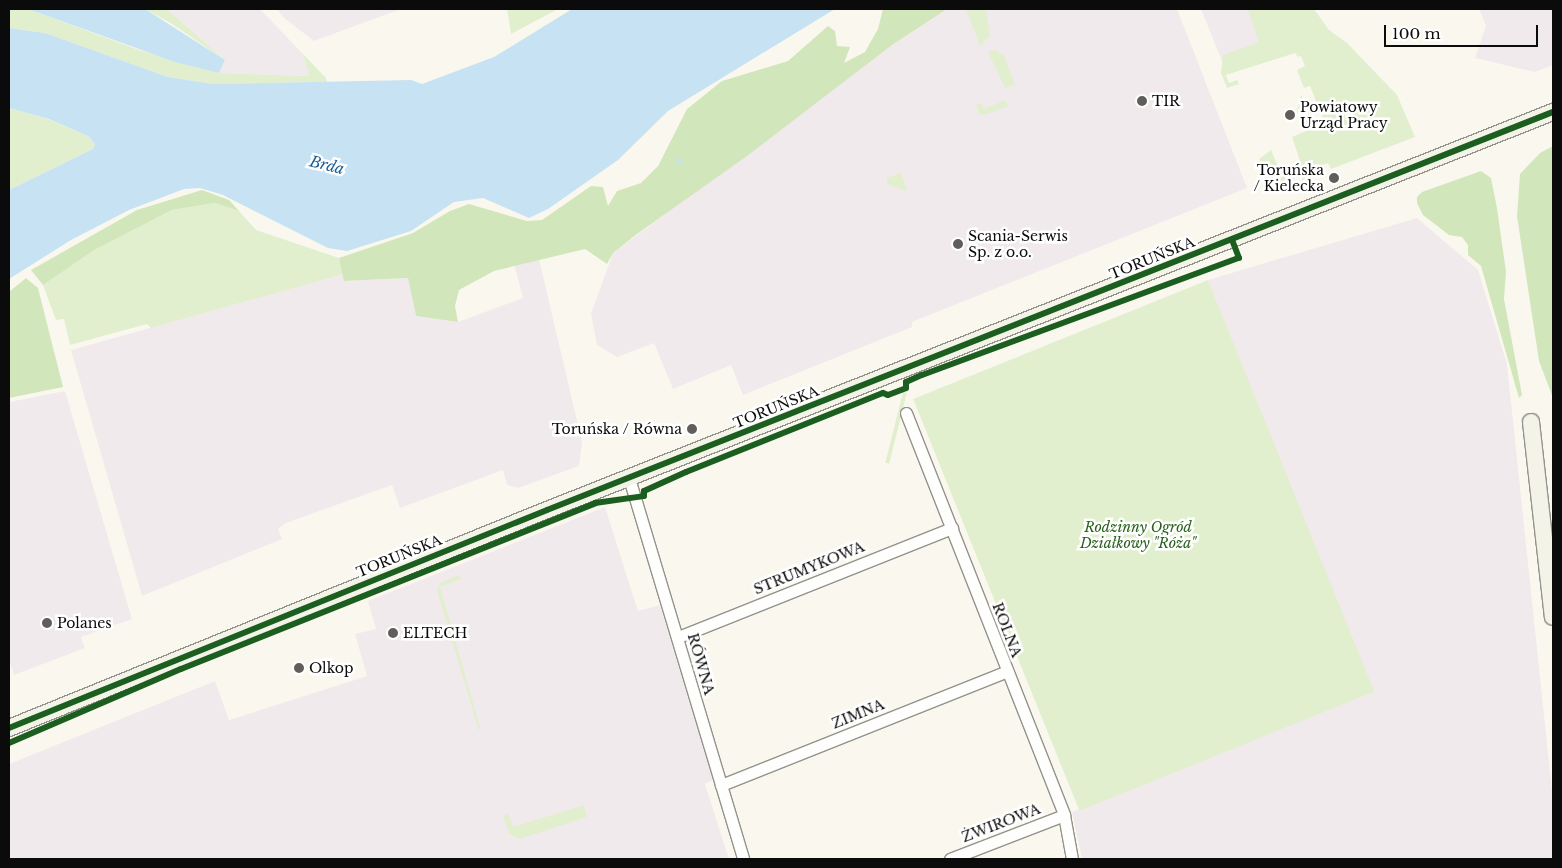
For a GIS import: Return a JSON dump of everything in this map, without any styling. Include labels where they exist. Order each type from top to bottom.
[{"type":"street","name":"TORUŃSKA","points":[[9,728],[629,478],[1553,112]]},
{"type":"street","name":"ROLNA","points":[[906,414],[1064,814],[1072,859]]},
{"type":"street","points":[[1531,422],[1553,618]]},
{"type":"street","name":"RÓWNA","points":[[629,478],[678,636],[743,859]]},
{"type":"street","name":"STRUMYKOWA","points":[[678,636],[952,528]]},
{"type":"street","name":"ZIMNA","points":[[721,785],[1007,671]]},
{"type":"street","name":"ŻWIROWA","points":[[950,859],[1064,814]]},
{"type":"shaded area","points":[[167,9],[260,9],[303,54],[309,76],[219,73],[225,60]]},
{"type":"shaded area","points":[[277,9],[401,9],[314,41],[284,18]]},
{"type":"shaded area","points":[[947,9],[1177,9],[1247,188],[912,322],[912,327],[743,395],[731,365],[673,389],[654,343],[617,357],[597,345],[591,314],[613,253],[892,45]]},
{"type":"shaded area","points":[[1201,9],[1255,9],[1280,50],[1226,71]]},
{"type":"shaded area","points":[[1479,9],[1553,9],[1553,65],[1535,72],[1475,58],[1486,26]]},
{"type":"shaded area","points":[[1417,218],[1478,270],[1507,364],[1553,800],[1553,859],[1082,859],[1072,812],[1371,693],[1208,280]]},
{"type":"shaded area","points":[[539,259],[582,442],[579,466],[518,488],[507,485],[503,470],[400,508],[392,485],[286,523],[278,529],[282,539],[142,596],[71,350],[344,274],[345,281],[408,278],[416,316],[458,322],[523,298],[514,264]]},
{"type":"shaded area","points":[[65,391],[132,619],[81,637],[85,648],[14,675],[9,660],[9,402]]},
{"type":"shaded area","points":[[605,507],[638,611],[660,605],[713,780],[705,784],[729,859],[9,859],[9,764],[215,681],[229,720],[367,676],[355,634],[376,629],[368,601]]},
{"type":"green space","points":[[9,9],[28,9],[139,50],[219,73],[309,76],[303,54],[326,78],[327,82],[213,84],[168,77],[45,33],[9,28]]},
{"type":"green space","points":[[145,9],[167,9],[225,60],[172,24]]},
{"type":"green space","points":[[507,9],[558,9],[511,34]]},
{"type":"green space","points":[[883,9],[947,9],[892,45],[747,156],[637,234],[613,253],[607,264],[585,249],[494,271],[459,290],[455,306],[458,322],[416,316],[408,278],[344,281],[339,258],[413,233],[450,211],[469,204],[527,221],[542,220],[591,186],[603,187],[608,206],[617,191],[641,183],[658,166],[687,109],[722,81],[788,61],[828,26],[835,31],[837,46],[850,47],[844,63],[865,52],[878,29]]},
{"type":"green space","points":[[966,9],[986,9],[990,36],[980,46]]},
{"type":"green space","points":[[1314,9],[1329,30],[1347,43],[1397,95],[1415,137],[1331,169],[1328,163],[1320,166],[1322,172],[1302,180],[1302,167],[1292,137],[1325,123],[1310,86],[1304,88],[1297,70],[1305,66],[1301,56],[1298,57],[1295,53],[1226,75],[1229,83],[1237,80],[1239,84],[1227,88],[1221,73],[1223,55],[1259,42],[1248,10]]},
{"type":"green space","points":[[995,50],[1004,55],[1015,85],[1005,88],[988,52]]},
{"type":"green space","points":[[1301,95],[1311,118],[1303,126],[1297,111]]},
{"type":"green space","points":[[1005,100],[1008,106],[984,115],[980,115],[976,105],[981,103],[984,109]]},
{"type":"green space","points":[[9,108],[48,119],[88,136],[95,144],[93,149],[9,190]]},
{"type":"green space","points":[[1553,146],[1553,398],[1539,361],[1517,216],[1520,174],[1540,153]]},
{"type":"green space","points":[[1271,150],[1281,174],[1296,169],[1294,179],[1271,192],[1259,159]]},
{"type":"green space","points":[[1481,171],[1491,178],[1497,208],[1506,272],[1504,299],[1522,395],[1519,398],[1481,266],[1468,255],[1468,245],[1462,237],[1449,235],[1423,215],[1417,203],[1417,197],[1422,192]]},
{"type":"green space","points":[[901,173],[906,191],[887,184],[887,178]]},
{"type":"green space","points":[[202,190],[229,200],[239,211],[215,203],[172,210],[94,250],[43,285],[31,270],[137,210]]},
{"type":"green space","points":[[215,203],[239,211],[256,230],[339,258],[344,274],[151,328],[147,324],[70,345],[64,319],[56,320],[43,285],[93,250],[172,210]]},
{"type":"green space","points":[[26,278],[38,288],[63,387],[9,398],[9,292]]},
{"type":"green space","name":"Rodzinny Ogród Działkowy \"Róża\"","points":[[1208,280],[1374,692],[1079,811],[913,399]]},
{"type":"green space","points":[[903,392],[907,393],[889,464],[885,463]]},
{"type":"green space","points":[[459,575],[461,579],[440,587],[481,731],[478,728],[437,590],[440,583]]},
{"type":"green space","points":[[584,805],[587,817],[520,839],[509,834],[503,816],[508,813],[513,827]]},
{"type":"water","points":[[28,9],[145,9],[225,60],[219,73],[175,62]]},
{"type":"water","name":"Brda","points":[[572,9],[835,9],[668,111],[618,160],[548,209],[529,218],[483,198],[454,202],[411,231],[347,251],[328,248],[223,195],[200,188],[184,189],[129,210],[71,240],[9,279],[9,190],[93,149],[95,144],[88,136],[49,119],[9,108],[9,28],[45,33],[168,77],[213,84],[411,80],[422,84],[494,57]]},
{"type":"waterway","points":[[676,158],[680,162]]},
{"type":"cycle path","points":[[9,728],[547,510],[1553,112]]},
{"type":"cycle path","points":[[9,743],[181,669],[595,503],[644,496],[644,491],[686,472],[883,393],[888,395],[906,388],[906,382],[922,375],[1239,258],[1232,240]]},
{"type":"place","name":"TIR","points":[[1142,101]]},
{"type":"place","name":"Powiatowy Urząd Pracy","points":[[1290,115]]},
{"type":"place","name":"Toruńska / Kielecka","points":[[1334,178]]},
{"type":"place","name":"Scania-Serwis Sp. z o.o.","points":[[958,244]]},
{"type":"place","name":"Toruńska / Równa","points":[[692,429]]},
{"type":"place","name":"Polanes","points":[[47,623]]},
{"type":"place","name":"ELTECH","points":[[393,633]]},
{"type":"place","name":"Olkop","points":[[299,668]]}]
